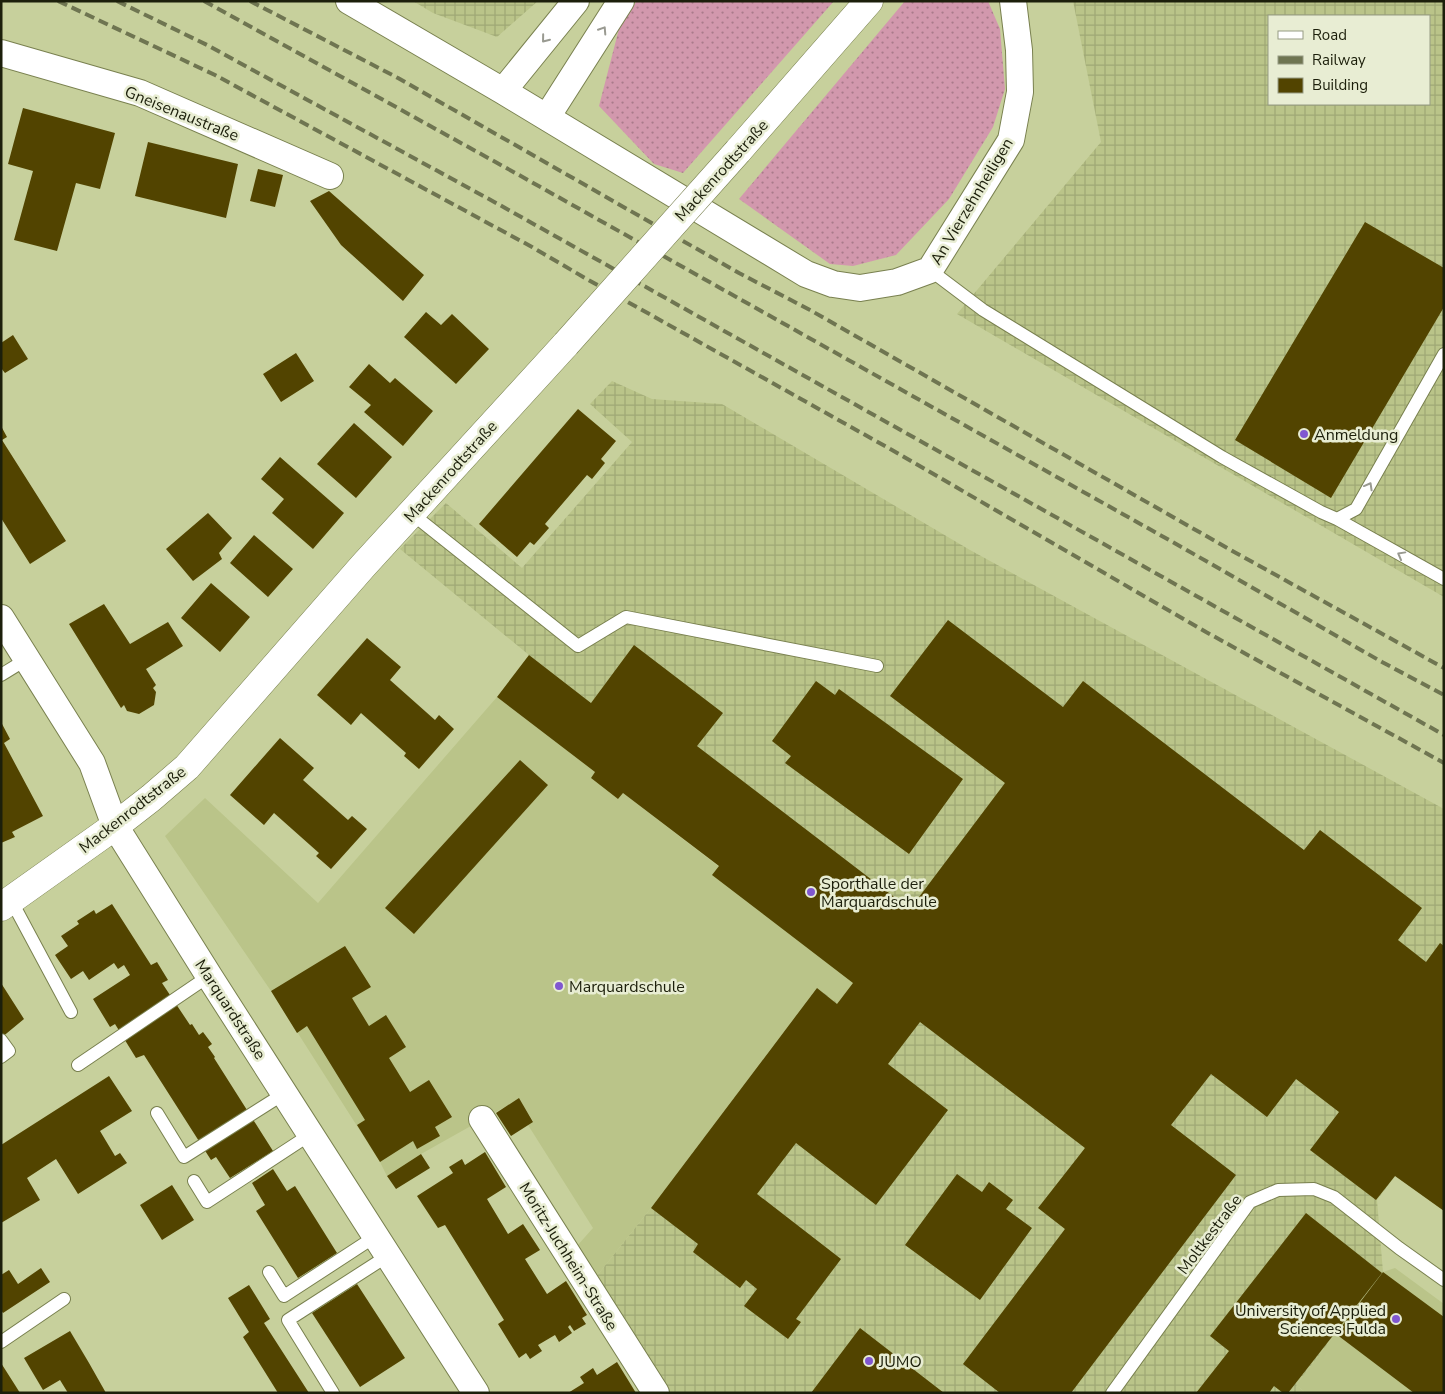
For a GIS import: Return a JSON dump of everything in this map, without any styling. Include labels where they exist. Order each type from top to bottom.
[{"type":"street","name":"An Vierzehnheiligen","points":[[349,1],[504,91],[806,274],[833,284],[860,288],[897,282],[930,270],[1011,140],[1020,92],[1019,50],[1013,1]]},
{"type":"street","points":[[504,91],[576,1]]},
{"type":"street","points":[[547,117],[621,1]]},
{"type":"street","name":"Mackenrodtstraße","points":[[6,904],[115,826],[187,767],[273,667],[738,151],[868,1]]},
{"type":"street","name":"Gneisenaustraße","points":[[1,53],[140,92],[330,176]]},
{"type":"street","name":"Marquardstraße","points":[[4,630],[27,659],[92,763],[115,826],[476,1393]]},
{"type":"street","name":"Moritz-Juchheim-Straße","points":[[482,1118],[656,1393]]},
{"type":"lane","points":[[930,270],[983,310],[1201,444],[1321,512],[1444,578]]},
{"type":"lane","points":[[1337,519],[1356,509],[1444,354]]},
{"type":"lane","points":[[411,514],[578,646],[626,617],[877,666]]},
{"type":"lane","points":[[1,675],[27,659]]},
{"type":"lane","points":[[6,904],[71,1012]]},
{"type":"lane","points":[[78,1065],[209,976]]},
{"type":"lane","points":[[1,1040],[8,1051],[1,1057]]},
{"type":"lane","points":[[157,1113],[184,1157],[285,1093]]},
{"type":"lane","points":[[194,1181],[207,1202],[311,1134]]},
{"type":"lane","name":"Moltkestraße","points":[[1112,1393],[1250,1202],[1278,1190],[1314,1189],[1334,1197],[1399,1248],[1444,1280]]},
{"type":"lane","points":[[269,1272],[284,1296],[383,1245]]},
{"type":"lane","points":[[333,1393],[288,1320],[383,1245]]},
{"type":"lane","points":[[1,1342],[64,1299]]},
{"type":"shaded area","points":[[413,1],[538,1],[497,37],[433,13]]},
{"type":"shaded area","points":[[637,1],[834,1],[683,173],[654,164],[599,106],[621,21]]},
{"type":"shaded area","points":[[905,1],[988,1],[1000,29],[1005,89],[993,127],[949,199],[896,255],[853,266],[830,264],[739,199]]},
{"type":"shaded area","points":[[1073,1],[1444,1],[1444,597],[957,314],[1101,142]]},
{"type":"shaded area","name":"JUMO","points":[[612,381],[652,399],[722,404],[970,550],[1444,809],[1444,1112],[1377,1200],[1383,1272],[1296,1385],[1306,1393],[640,1393],[596,1277],[651,1208],[817,988],[838,1003],[910,909],[609,679],[591,703],[529,655],[400,549],[446,503],[522,568],[632,442],[590,404]]},
{"type":"shaded area","name":"Marquardschule","points":[[497,697],[595,772],[591,778],[618,799],[623,793],[718,866],[768,801],[910,909],[837,1004],[817,988],[651,1208],[596,1277],[577,1246],[593,1228],[528,1125],[533,1121],[519,1099],[421,1154],[387,1176],[380,1162],[271,991],[165,836],[205,798],[318,903]]},
{"type":"shaded area","name":"University of Applied Sciences Fulda","points":[[1395,1268],[1444,1304],[1444,1393],[1306,1393],[1296,1385],[1383,1272]]},
{"type":"building","points":[[23,108],[115,133],[100,189],[76,183],[57,251],[14,240],[33,171],[8,164]]},
{"type":"building","points":[[148,142],[238,164],[226,218],[135,196]]},
{"type":"building","points":[[258,169],[283,175],[275,207],[250,201]]},
{"type":"building","points":[[329,191],[424,275],[403,301],[341,245],[310,201]]},
{"type":"building","points":[[1365,222],[1444,268],[1444,307],[1331,498],[1235,440]]},
{"type":"building","points":[[426,312],[441,325],[452,314],[489,349],[456,384],[404,337]]},
{"type":"building","points":[[13,335],[28,359],[5,373],[1,368],[1,343]]},
{"type":"building","points":[[296,353],[314,381],[281,402],[263,374]]},
{"type":"building","points":[[369,364],[390,383],[395,378],[433,411],[403,446],[364,412],[371,405],[349,387]]},
{"type":"building","points":[[578,409],[616,441],[601,459],[605,463],[592,479],[587,475],[545,524],[549,528],[534,545],[530,542],[517,557],[479,524]]},
{"type":"building","points":[[354,423],[392,457],[356,498],[317,464]]},
{"type":"building","points":[[1,426],[7,437],[2,440],[66,541],[30,564],[1,518]]},
{"type":"building","points":[[280,457],[344,513],[313,549],[272,513],[284,499],[261,479]]},
{"type":"building","points":[[208,513],[232,538],[219,553],[222,559],[193,581],[166,549]]},
{"type":"building","points":[[254,535],[293,569],[268,597],[230,563]]},
{"type":"building","points":[[211,583],[250,617],[220,652],[181,618]]},
{"type":"building","points":[[104,604],[130,644],[168,622],[183,646],[146,669],[156,685],[153,688],[156,692],[154,705],[139,714],[127,711],[124,705],[121,708],[69,624]]},
{"type":"building","points":[[948,620],[1063,707],[1083,681],[1304,850],[1320,830],[1422,908],[1398,940],[1426,962],[1440,943],[1444,946],[1444,1211],[1395,1176],[1376,1200],[1310,1150],[1339,1112],[1296,1079],[1267,1117],[1211,1074],[1171,1125],[1236,1175],[1071,1393],[1000,1393],[963,1364],[1065,1229],[1038,1208],[1085,1148],[920,1022],[888,1064],[948,1110],[876,1205],[796,1143],[757,1194],[841,1259],[796,1319],[801,1322],[788,1339],[744,1306],[757,1289],[746,1280],[740,1288],[693,1252],[698,1244],[651,1208],[817,988],[837,1004],[853,983],[712,875],[719,866],[623,793],[618,799],[591,778],[595,772],[497,697],[529,655],[591,703],[634,645],[723,713],[697,746],[910,909],[1005,783],[890,696]]},
{"type":"building","points":[[367,638],[401,667],[390,680],[435,720],[439,715],[454,729],[419,769],[404,756],[406,753],[361,713],[351,725],[317,695]]},
{"type":"building","points":[[816,681],[835,695],[839,689],[963,779],[909,854],[785,763],[791,756],[772,741]]},
{"type":"building","points":[[1,722],[10,739],[4,743],[43,816],[12,832],[15,837],[1,843]]},
{"type":"building","points":[[280,738],[314,768],[303,780],[348,820],[352,816],[367,829],[331,869],[316,856],[319,853],[274,813],[264,825],[230,795]]},
{"type":"building","points":[[520,760],[548,785],[414,934],[385,908]]},
{"type":"building","points":[[112,904],[151,965],[157,962],[168,980],[162,983],[190,1025],[192,1024],[199,1035],[203,1032],[212,1044],[208,1047],[214,1058],[273,1151],[230,1178],[216,1157],[211,1160],[144,1055],[136,1058],[115,1024],[110,1027],[93,999],[130,975],[124,965],[118,969],[114,963],[89,980],[83,971],[71,979],[55,955],[68,946],[61,936],[79,924],[77,921],[94,910],[96,914]]},
{"type":"building","points":[[345,946],[371,987],[352,998],[369,1026],[386,1015],[406,1047],[389,1058],[410,1092],[429,1080],[452,1117],[435,1127],[440,1136],[417,1149],[413,1141],[380,1162],[357,1125],[365,1120],[307,1026],[297,1033],[271,991]]},
{"type":"building","points":[[1,983],[24,1019],[1,1038]]},
{"type":"building","points":[[109,1076],[132,1111],[100,1131],[115,1156],[120,1153],[127,1163],[78,1194],[56,1159],[27,1178],[40,1200],[1,1223],[1,1145]]},
{"type":"building","points":[[519,1098],[533,1122],[511,1136],[496,1113]]},
{"type":"building","points":[[485,1152],[506,1187],[487,1199],[508,1234],[523,1224],[540,1250],[525,1259],[547,1294],[566,1281],[587,1315],[582,1318],[586,1324],[574,1331],[570,1325],[568,1327],[572,1333],[559,1342],[555,1335],[538,1345],[542,1351],[530,1359],[526,1353],[519,1358],[498,1324],[504,1320],[445,1225],[438,1228],[417,1196],[453,1173],[449,1167],[462,1159],[465,1165]]},
{"type":"building","points":[[421,1154],[430,1168],[396,1189],[387,1176]]},
{"type":"building","points":[[273,1169],[287,1191],[295,1186],[337,1253],[298,1278],[256,1211],[265,1205],[252,1183]]},
{"type":"building","points":[[957,1174],[982,1192],[989,1182],[1013,1200],[1006,1209],[1032,1228],[980,1300],[905,1245]]},
{"type":"building","points":[[172,1185],[194,1220],[162,1240],[140,1205]]},
{"type":"building","points":[[1306,1213],[1382,1273],[1288,1393],[1283,1393],[1274,1386],[1269,1393],[1196,1393],[1229,1351],[1210,1336]]},
{"type":"building","points":[[41,1268],[50,1282],[3,1313],[1,1310],[1,1275],[9,1270],[18,1284]]},
{"type":"building","name":"University of Applied Sciences Fulda","points":[[1383,1272],[1444,1317],[1444,1393],[1414,1393],[1336,1334]]},
{"type":"building","points":[[357,1284],[405,1358],[360,1387],[312,1313]]},
{"type":"building","points":[[249,1285],[270,1319],[264,1323],[309,1393],[278,1393],[243,1337],[249,1332],[228,1298]]},
{"type":"building","name":"JUMO","points":[[860,1328],[944,1393],[811,1393]]},
{"type":"building","points":[[70,1331],[106,1393],[68,1393],[60,1380],[43,1390],[24,1358]]},
{"type":"building","points":[[617,1362],[636,1393],[568,1393],[584,1383],[580,1377],[593,1368],[597,1375]]},
{"type":"building","points":[[1,1363],[15,1385],[20,1393],[1,1393]]},
{"type":"railway","points":[[58,1],[215,75],[532,247],[892,450],[1206,632],[1444,763]]},
{"type":"railway","points":[[117,1],[207,45],[498,204],[1444,735]]},
{"type":"railway","points":[[204,1],[519,175],[1185,549],[1382,662],[1444,695]]},
{"type":"railway","points":[[250,1],[398,78],[739,273],[810,310],[1236,553],[1444,668]]},
{"type":"place","name":"Anmeldung","points":[[1304,434]]},
{"type":"place","name":"Sporthalle der Marquardschule","points":[[811,892]]},
{"type":"place","name":"Marquardschule","points":[[559,986]]},
{"type":"place","name":"University of Applied Sciences Fulda","points":[[1396,1319]]},
{"type":"place","name":"JUMO","points":[[869,1361]]}]
